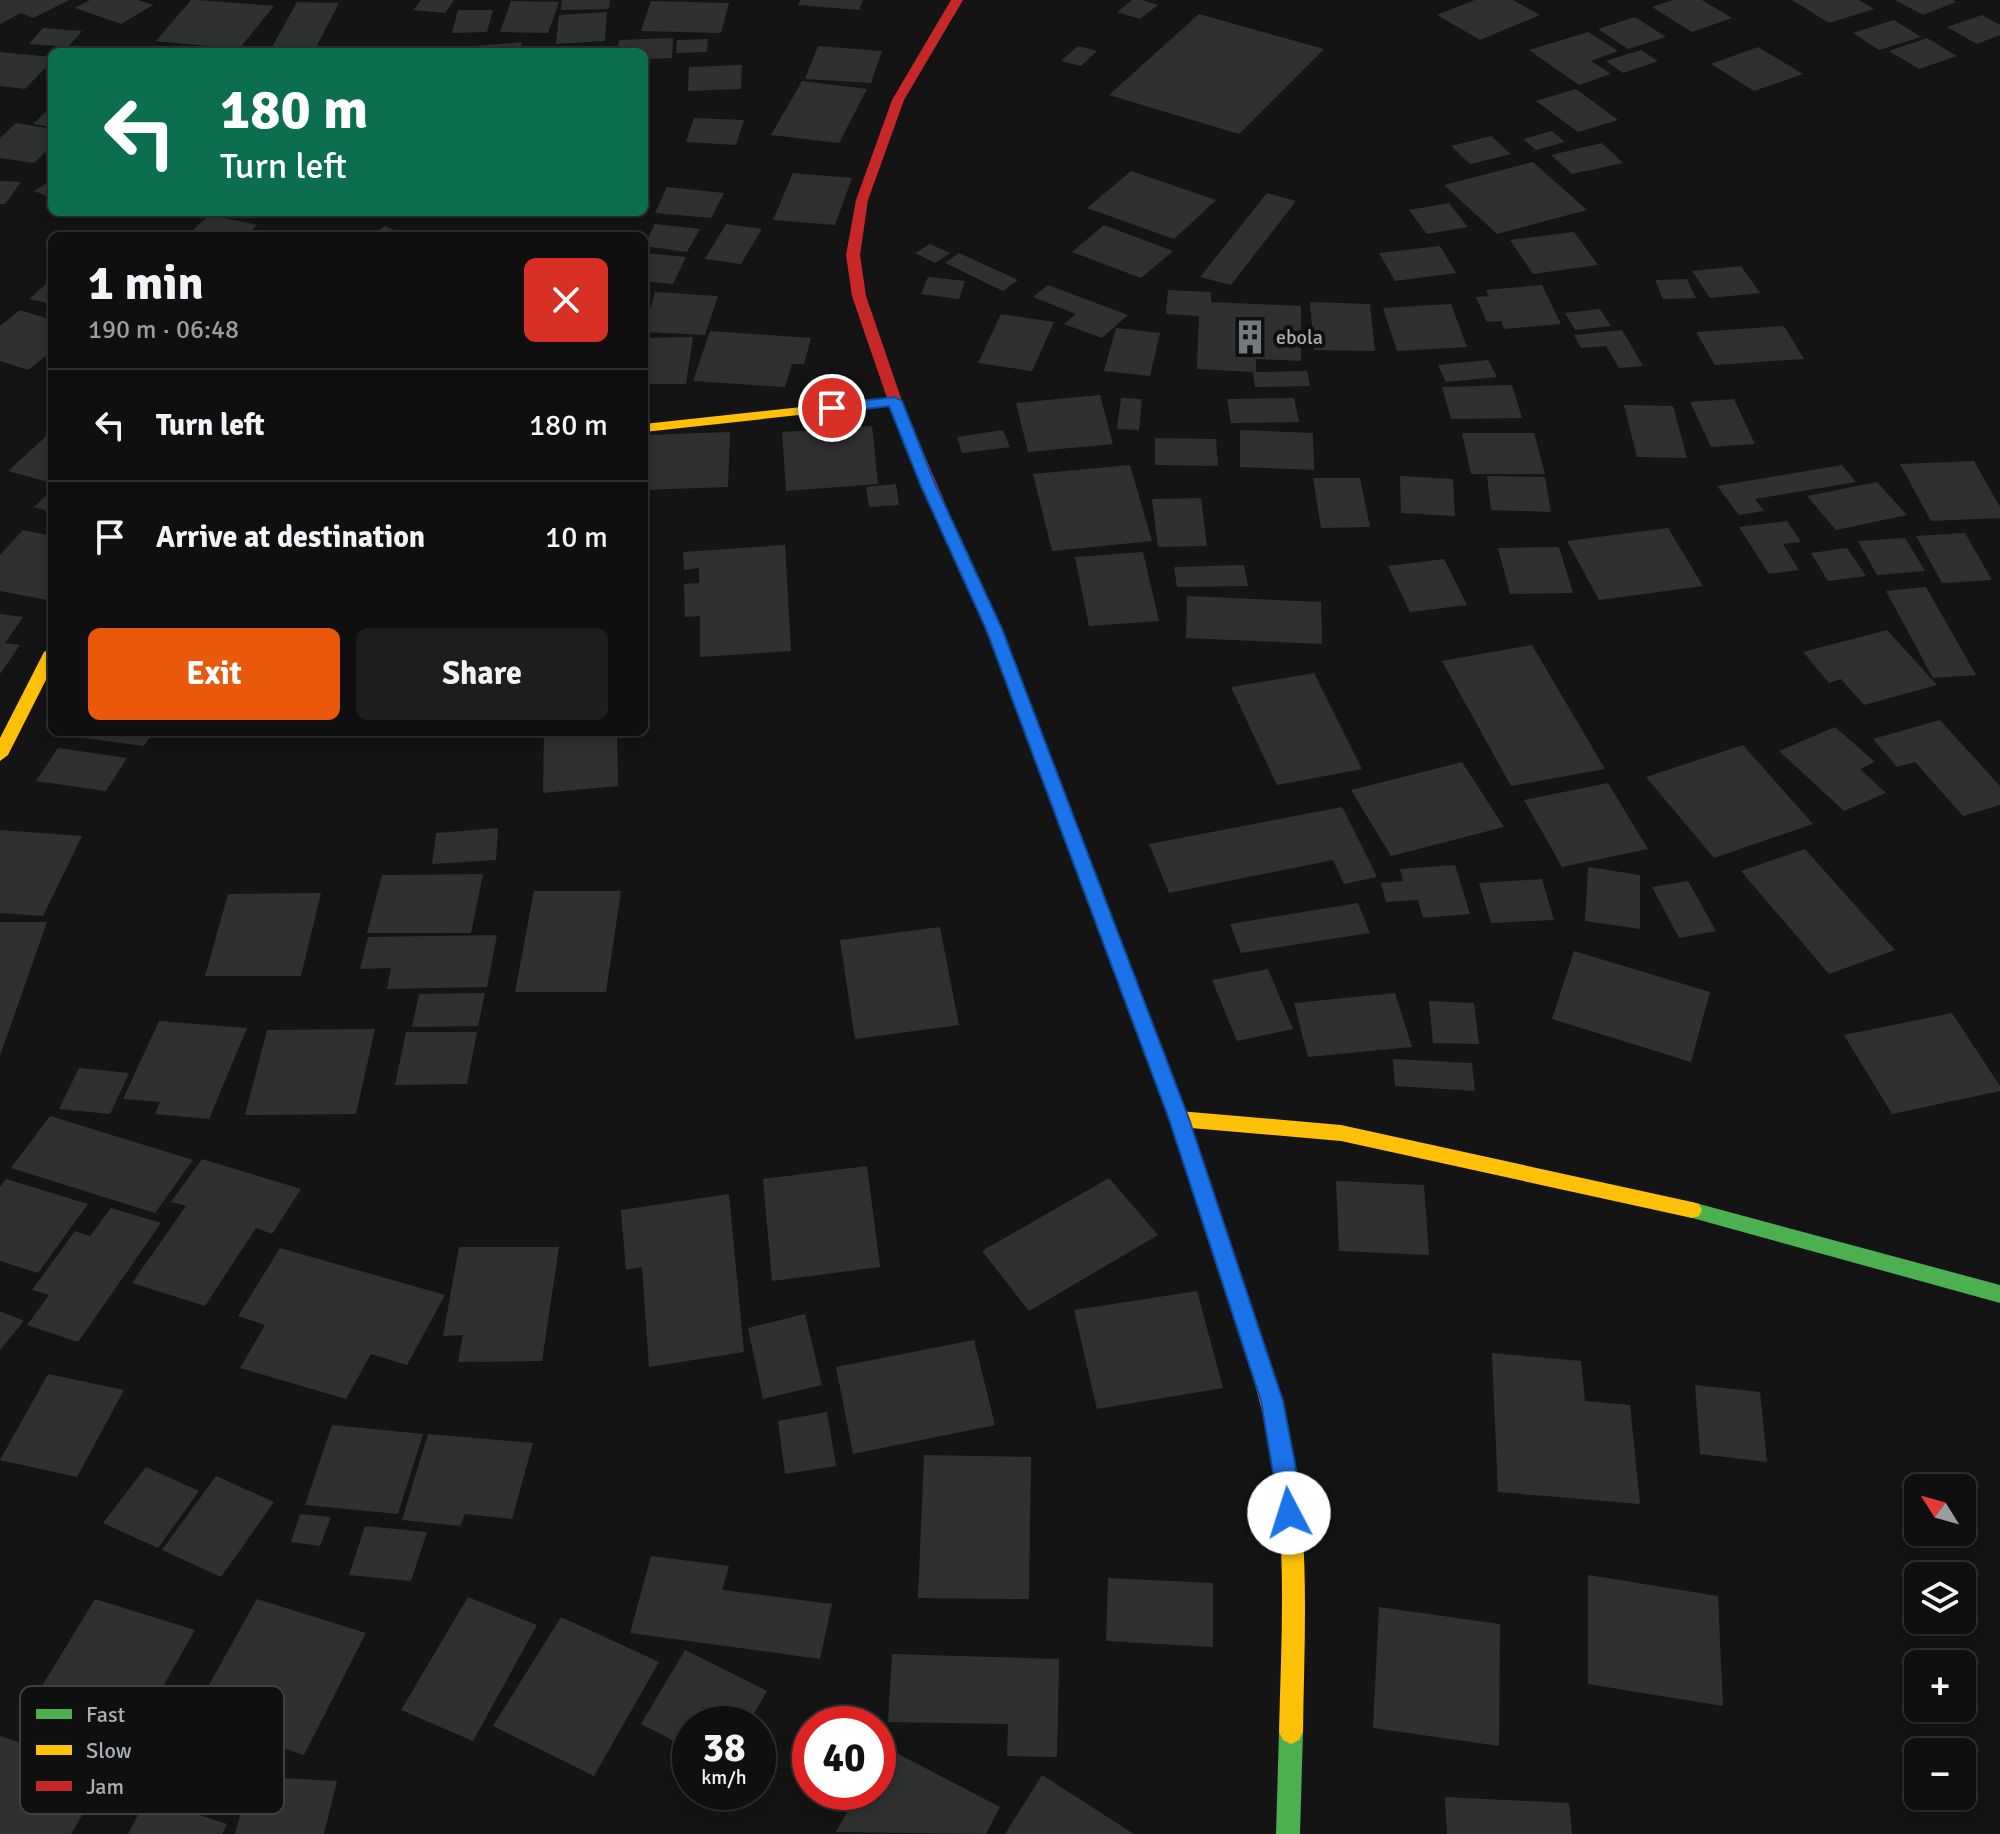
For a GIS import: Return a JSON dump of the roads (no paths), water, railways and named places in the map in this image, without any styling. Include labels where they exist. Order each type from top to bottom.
[{"type":"street","points":[[957,0],[898,100],[862,200],[853,255],[859,296],[895,401],[929,486],[994,629],[1179,1119],[1272,1401],[1287,1485],[1292,1596],[1288,1834]]},
{"type":"street","points":[[648,428],[895,401]]},
{"type":"street","points":[[0,755],[48,660]]},
{"type":"street","points":[[1179,1119],[1341,1133],[1713,1215],[2000,1294]]},
{"type":"place","name":"ebola","points":[[1250,337]]}]
